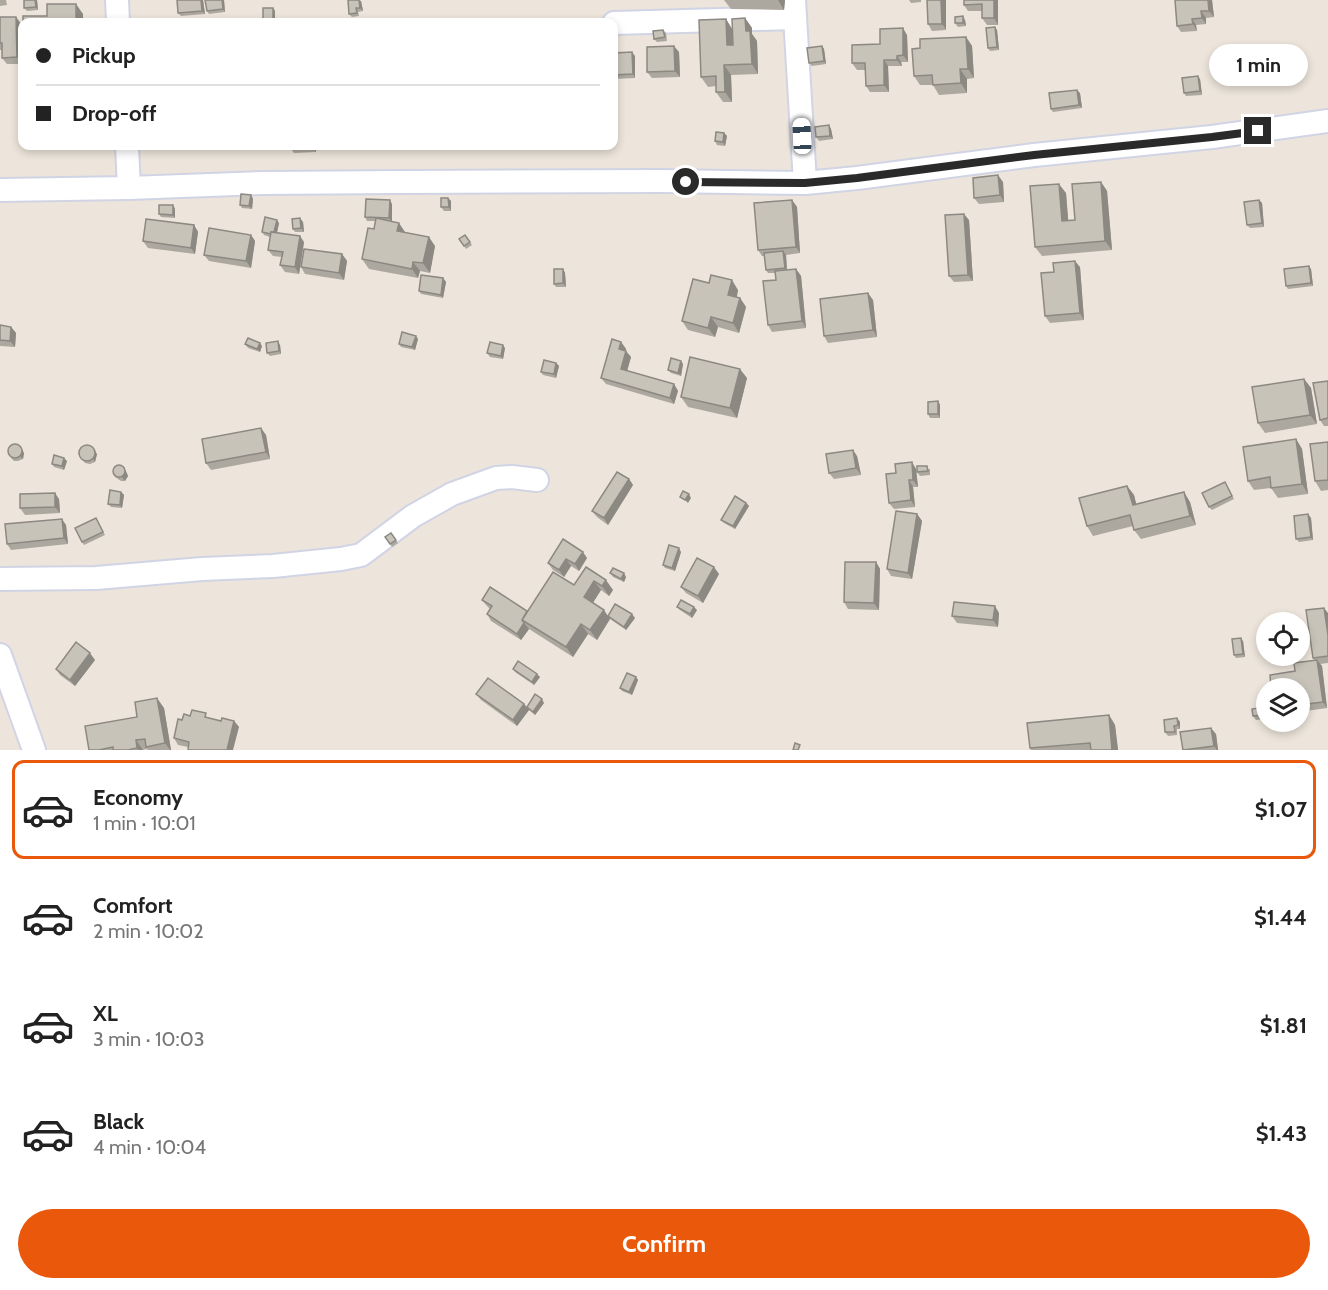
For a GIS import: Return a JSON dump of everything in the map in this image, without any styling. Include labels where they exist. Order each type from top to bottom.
[{"type":"street","points":[[117,0],[118,18]]},
{"type":"street","points":[[618,23],[795,9],[805,183]]},
{"type":"street","points":[[0,190],[377,182],[805,183],[1034,155],[1212,137],[1328,121]]},
{"type":"street","points":[[126,150],[129,188]]},
{"type":"street","points":[[0,579],[96,578],[341,559],[360,555],[413,516],[452,494],[496,478],[537,480]]},
{"type":"street","points":[[0,655],[34,750]]},
{"type":"building","points":[[24,0],[35,0],[36,7],[24,8]]},
{"type":"building","points":[[177,0],[201,0],[202,11],[178,13]]},
{"type":"building","points":[[205,0],[222,0],[223,9],[207,11]]},
{"type":"building","points":[[348,0],[359,0],[360,8],[356,8],[357,13],[349,14]]},
{"type":"building","points":[[927,0],[941,0],[942,24],[928,24]]},
{"type":"building","points":[[964,0],[994,0],[994,18],[982,18],[982,4],[964,5]]},
{"type":"building","points":[[1175,0],[1208,0],[1209,11],[1201,11],[1202,18],[1192,19],[1193,24],[1177,26]]},
{"type":"building","points":[[47,4],[76,4],[76,18],[23,18],[23,16],[47,16]]},
{"type":"building","points":[[263,8],[273,8],[273,18],[263,18]]},
{"type":"building","points":[[963,16],[963,23],[955,23],[955,17]]},
{"type":"building","points":[[0,17],[16,17],[17,57],[2,58]]},
{"type":"building","points":[[745,18],[746,31],[750,31],[752,64],[724,65],[725,92],[716,92],[716,76],[701,77],[699,20],[726,19],[727,45],[733,45],[732,19]]},
{"type":"building","points":[[995,27],[997,47],[988,48],[986,28]]},
{"type":"building","points":[[903,28],[903,55],[897,56],[897,60],[884,60],[884,85],[866,86],[865,63],[852,63],[852,45],[880,44],[880,29]]},
{"type":"building","points":[[663,30],[665,37],[654,39],[653,31]]},
{"type":"building","points":[[966,37],[968,69],[960,69],[961,83],[933,85],[932,75],[914,76],[912,49],[920,48],[920,39]]},
{"type":"building","points":[[674,46],[675,71],[647,72],[647,47]]},
{"type":"building","points":[[822,46],[824,61],[809,63],[807,48]]},
{"type":"building","points":[[632,52],[633,74],[618,75],[618,53]]},
{"type":"building","points":[[1198,76],[1200,91],[1184,93],[1182,78]]},
{"type":"building","points":[[1077,90],[1079,105],[1051,109],[1049,93]]},
{"type":"building","points":[[829,125],[830,136],[816,137],[815,127]]},
{"type":"building","points":[[716,132],[724,133],[723,142],[715,141]]},
{"type":"building","points":[[998,175],[1000,195],[974,198],[973,178]]},
{"type":"building","points":[[1101,182],[1105,241],[1035,247],[1030,186],[1059,184],[1062,221],[1075,220],[1072,184]]},
{"type":"building","points":[[241,194],[251,195],[249,206],[240,205]]},
{"type":"building","points":[[441,198],[448,198],[449,207],[441,207]]},
{"type":"building","points":[[366,199],[390,200],[389,218],[365,217]]},
{"type":"building","points":[[792,200],[796,247],[758,250],[754,203]]},
{"type":"building","points":[[1259,200],[1262,223],[1247,225],[1244,202]]},
{"type":"building","points":[[159,205],[173,205],[173,215],[159,214]]},
{"type":"building","points":[[964,214],[968,275],[949,276],[945,215]]},
{"type":"building","points":[[265,217],[277,220],[274,232],[271,234],[262,232]]},
{"type":"building","points":[[300,218],[301,228],[293,229],[292,219]]},
{"type":"building","points":[[376,218],[399,223],[397,231],[429,237],[423,263],[413,262],[412,269],[362,259],[368,228],[374,229]]},
{"type":"building","points":[[146,219],[194,225],[191,248],[143,241]]},
{"type":"building","points":[[209,228],[251,235],[246,261],[204,255]]},
{"type":"building","points":[[271,232],[300,236],[295,267],[280,265],[283,252],[268,250]]},
{"type":"building","points":[[465,235],[470,242],[464,246],[459,239]]},
{"type":"building","points":[[304,249],[342,254],[339,273],[301,267]]},
{"type":"building","points":[[783,251],[785,268],[766,270],[764,253]]},
{"type":"building","points":[[1075,261],[1080,313],[1045,316],[1041,273],[1054,272],[1053,263]]},
{"type":"building","points":[[1309,266],[1311,283],[1286,286],[1284,269]]},
{"type":"building","points":[[554,269],[563,269],[563,283],[554,284]]},
{"type":"building","points":[[796,269],[802,321],[768,325],[763,281],[776,280],[775,271]]},
{"type":"building","points":[[421,275],[443,278],[441,295],[419,291]]},
{"type":"building","points":[[711,275],[732,280],[728,295],[740,298],[733,323],[711,317],[708,328],[682,321],[693,279],[709,283]]},
{"type":"building","points":[[868,293],[873,330],[824,336],[820,299]]},
{"type":"building","points":[[0,325],[11,327],[10,341],[0,340]]},
{"type":"building","points":[[402,332],[416,336],[412,347],[399,344]]},
{"type":"building","points":[[248,338],[260,343],[257,349],[245,344]]},
{"type":"building","points":[[612,339],[621,342],[619,349],[626,351],[621,369],[674,384],[670,398],[601,378]]},
{"type":"building","points":[[278,341],[279,351],[267,353],[266,343]]},
{"type":"building","points":[[490,342],[503,345],[501,356],[487,353]]},
{"type":"building","points":[[690,357],[740,369],[730,408],[681,397]]},
{"type":"building","points":[[671,358],[681,361],[678,373],[668,370]]},
{"type":"building","points":[[544,360],[556,363],[554,374],[541,372]]},
{"type":"building","points":[[1304,379],[1310,415],[1258,423],[1252,387]]},
{"type":"building","points":[[1328,381],[1328,418],[1320,420],[1313,383]]},
{"type":"building","points":[[938,401],[938,414],[928,414],[928,402]]},
{"type":"building","points":[[261,428],[266,452],[206,463],[202,439]]},
{"type":"building","points":[[1296,439],[1302,484],[1271,488],[1270,477],[1248,481],[1243,447]]},
{"type":"building","points":[[1328,442],[1328,480],[1315,481],[1310,444]]},
{"type":"building","points":[[12,444],[18,444],[22,451],[18,458],[12,458],[8,454],[8,448]]},
{"type":"building","points":[[87,445],[93,447],[95,453],[93,459],[87,461],[81,459],[79,453],[81,447]]},
{"type":"building","points":[[853,450],[856,468],[829,473],[826,454]]},
{"type":"building","points":[[54,455],[64,458],[62,466],[52,464]]},
{"type":"building","points":[[912,462],[913,480],[909,480],[911,500],[889,503],[886,474],[896,473],[895,464]]},
{"type":"building","points":[[121,465],[125,471],[121,477],[117,477],[113,469]]},
{"type":"building","points":[[917,466],[927,466],[928,471],[917,472]]},
{"type":"building","points":[[617,472],[629,479],[604,518],[592,511]]},
{"type":"building","points":[[1225,482],[1232,496],[1209,507],[1202,493]]},
{"type":"building","points":[[1127,486],[1133,505],[1184,492],[1190,516],[1134,530],[1130,515],[1087,526],[1079,498]]},
{"type":"building","points":[[110,490],[121,492],[120,505],[108,504]]},
{"type":"building","points":[[683,491],[689,494],[685,500],[680,497]]},
{"type":"building","points":[[55,493],[55,507],[20,508],[20,494]]},
{"type":"building","points":[[735,496],[746,503],[733,526],[721,520]]},
{"type":"building","points":[[896,511],[917,514],[908,573],[887,569]]},
{"type":"building","points":[[1308,514],[1311,537],[1296,539],[1294,516]]},
{"type":"building","points":[[96,518],[103,532],[82,542],[75,528]]},
{"type":"building","points":[[62,519],[64,538],[7,544],[5,524]]},
{"type":"building","points":[[391,533],[396,540],[390,544],[385,537]]},
{"type":"building","points":[[563,539],[583,552],[575,564],[566,559],[559,570],[548,563]]},
{"type":"building","points":[[669,545],[679,548],[672,568],[663,565]]},
{"type":"building","points":[[697,558],[714,567],[698,596],[681,587]]},
{"type":"building","points":[[845,562],[876,562],[874,603],[844,602]]},
{"type":"building","points":[[586,567],[606,580],[602,586],[594,581],[584,597],[604,610],[590,630],[581,624],[566,647],[522,620],[553,572],[574,585]]},
{"type":"building","points":[[613,568],[624,573],[621,579],[610,573]]},
{"type":"building","points":[[490,587],[527,611],[522,620],[524,623],[517,634],[487,614],[492,606],[482,600]]},
{"type":"building","points":[[681,600],[694,607],[690,614],[677,607]]},
{"type":"building","points":[[954,602],[995,606],[993,620],[952,616]]},
{"type":"building","points":[[615,604],[632,614],[624,627],[608,616]]},
{"type":"building","points":[[1324,608],[1328,656],[1313,658],[1310,612],[1306,610]]},
{"type":"building","points":[[1241,638],[1243,654],[1234,655],[1232,639]]},
{"type":"building","points":[[76,642],[90,653],[70,680],[56,669]]},
{"type":"building","points":[[1317,660],[1323,702],[1310,704],[1310,678],[1270,678],[1270,675],[1295,671],[1294,666],[1310,666],[1310,661]]},
{"type":"building","points":[[518,661],[537,674],[532,682],[513,669]]},
{"type":"building","points":[[627,673],[636,677],[629,692],[620,688]]},
{"type":"building","points":[[488,678],[524,704],[513,720],[476,694]]},
{"type":"building","points":[[535,694],[542,699],[533,712],[527,707]]},
{"type":"building","points":[[157,698],[165,743],[146,747],[145,739],[136,740],[137,748],[128,750],[113,750],[113,747],[89,750],[85,726],[137,717],[135,702]]},
{"type":"building","points":[[1256,708],[1256,716],[1253,716],[1252,709]]},
{"type":"building","points":[[192,710],[206,713],[205,717],[234,721],[227,750],[188,750],[189,742],[174,738],[178,719],[182,720],[184,714],[190,716]]},
{"type":"building","points":[[1109,715],[1112,750],[1091,750],[1090,743],[1030,748],[1027,723]]},
{"type":"building","points":[[1177,718],[1178,725],[1174,726],[1175,732],[1165,732],[1164,720]]},
{"type":"building","points":[[1211,728],[1214,746],[1183,750],[1180,732]]},
{"type":"building","points":[[795,743],[800,745],[798,750],[793,750]]},
{"type":"route","points":[[686,182],[805,183],[1258,131]]}]
